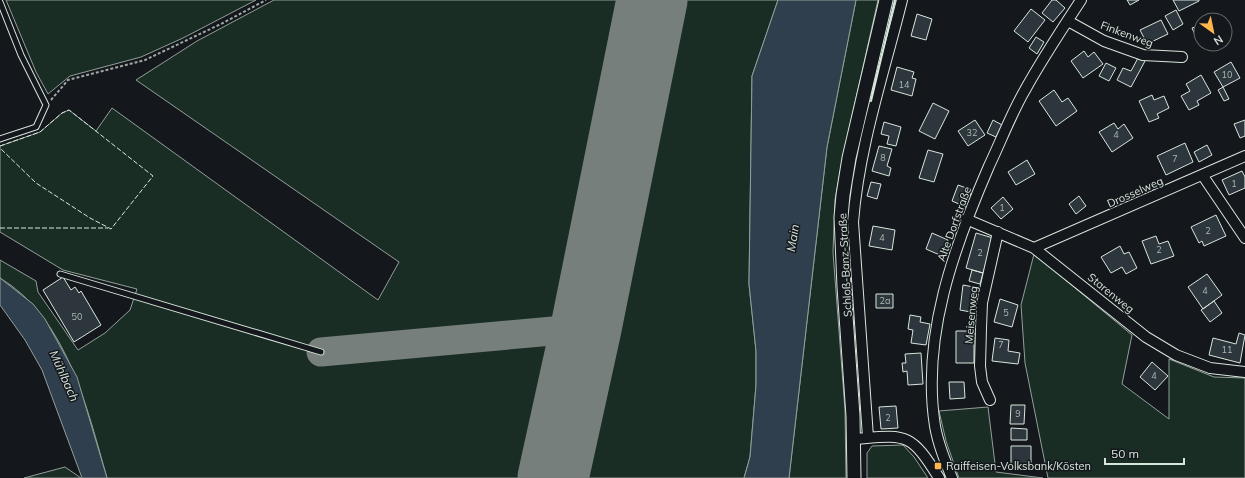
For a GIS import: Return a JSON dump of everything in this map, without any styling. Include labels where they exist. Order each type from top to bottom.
[{"type":"street","points":[[854,478],[854,439],[842,263],[842,210],[849,158],[886,0]]},
{"type":"street","name":"Schloß-Banz-Straße","points":[[868,438],[853,222],[856,189],[902,0]]},
{"type":"street","name":"Alte Dorfstraße","points":[[952,478],[935,427],[932,390],[937,328],[946,283],[966,219],[1025,90],[1081,0]]},
{"type":"street","name":"Finkenweg","points":[[1068,21],[1104,41],[1143,55],[1182,57]]},
{"type":"street","name":"Drosselweg","points":[[1034,248],[1203,176],[1245,156]]},
{"type":"street","points":[[1203,176],[1245,238]]},
{"type":"street","name":"Starenweg","points":[[966,219],[1034,248],[1146,337],[1163,348],[1200,365],[1245,372]]},
{"type":"street","name":"Meisenweg","points":[[990,400],[982,382],[980,366],[982,303],[998,232]]},
{"type":"street","points":[[854,439],[902,437],[912,442],[939,478]]},
{"type":"lane","points":[[0,2],[21,55],[46,106],[36,127],[0,139]]},
{"type":"lane","points":[[60,274],[321,352]]},
{"type":"path","points":[[46,106],[68,80],[145,60],[223,23],[266,0]]},
{"type":"green space","points":[[6,0],[256,0],[183,38],[141,57],[70,76],[48,94],[36,72]]},
{"type":"green space","points":[[274,0],[778,0],[752,76],[749,284],[756,351],[756,385],[750,457],[744,478],[107,478],[82,395],[58,340],[42,316],[23,295],[0,278],[0,260],[36,281],[38,292],[78,350],[105,333],[130,310],[137,289],[63,270],[0,232],[0,146],[40,132],[62,113],[69,110],[96,131],[112,108],[378,300],[399,262],[136,80],[197,41]]},
{"type":"green space","points":[[856,0],[878,0],[842,161],[835,200],[833,252],[845,410],[846,478],[789,478],[827,147]]},
{"type":"green space","points":[[1034,254],[1132,335],[1122,384],[1169,419],[1169,359],[1214,377],[1245,378],[1245,478],[1048,478],[1025,363],[1021,305]]},
{"type":"green space","points":[[988,407],[996,472],[1043,478],[959,478],[946,441],[939,411]]},
{"type":"green space","points":[[903,445],[914,457],[928,478],[867,478],[867,453],[872,446]]},
{"type":"green space","points":[[65,467],[81,478],[24,478]]},
{"type":"water","name":"Main","points":[[778,0],[856,0],[827,147],[789,478],[744,478],[750,457],[756,385],[756,351],[749,284],[752,76]]},
{"type":"water","name":"Mühlbach","points":[[0,278],[33,304],[45,319],[77,377],[107,478],[82,478],[42,370],[25,340],[0,305]]},
{"type":"building","points":[[1052,0],[1056,0],[1065,8],[1053,22],[1042,13]]},
{"type":"building","points":[[1127,0],[1139,0],[1130,5]]},
{"type":"building","points":[[1173,0],[1199,0],[1199,1],[1179,11]]},
{"type":"building","points":[[1031,9],[1045,20],[1028,42],[1014,31]]},
{"type":"building","points":[[1176,10],[1183,24],[1173,30],[1165,16]]},
{"type":"building","points":[[917,14],[932,19],[926,40],[911,36]]},
{"type":"building","points":[[1161,20],[1168,34],[1147,44],[1140,30]]},
{"type":"building","points":[[1036,37],[1044,42],[1037,54],[1029,48]]},
{"type":"building","points":[[1084,51],[1088,57],[1094,52],[1103,64],[1083,78],[1071,61]]},
{"type":"building","points":[[1138,58],[1145,61],[1131,87],[1117,80],[1123,68],[1131,71]]},
{"type":"building","points":[[1231,62],[1240,78],[1223,87],[1214,72]]},
{"type":"building","points":[[1106,63],[1116,68],[1109,81],[1099,76]]},
{"type":"building","points":[[897,67],[914,72],[912,78],[916,79],[912,96],[891,90]]},
{"type":"building","points":[[1201,75],[1211,93],[1197,101],[1199,105],[1189,110],[1181,96],[1190,91],[1186,84]]},
{"type":"building","points":[[1223,87],[1229,99],[1224,101],[1218,90]]},
{"type":"building","points":[[1054,90],[1062,102],[1068,98],[1077,111],[1056,126],[1039,101]]},
{"type":"building","points":[[1152,95],[1154,100],[1164,96],[1169,108],[1157,114],[1159,118],[1149,122],[1139,101]]},
{"type":"building","points":[[933,103],[949,111],[935,139],[919,131]]},
{"type":"building","points":[[975,120],[985,135],[968,146],[958,131]]},
{"type":"building","points":[[993,120],[1002,125],[996,137],[987,133]]},
{"type":"building","points":[[1245,120],[1245,136],[1240,138],[1234,124]]},
{"type":"building","points":[[884,122],[901,127],[896,146],[887,144],[889,136],[881,134]]},
{"type":"building","points":[[1114,123],[1118,129],[1124,124],[1133,138],[1112,152],[1099,132]]},
{"type":"building","points":[[1185,143],[1193,162],[1166,175],[1157,156]]},
{"type":"building","points":[[1207,145],[1212,155],[1199,162],[1194,152]]},
{"type":"building","points":[[879,146],[892,149],[887,166],[891,168],[889,176],[872,171]]},
{"type":"building","points":[[928,150],[943,154],[934,182],[919,178]]},
{"type":"building","points":[[1027,160],[1035,174],[1016,185],[1008,172]]},
{"type":"building","points":[[1242,171],[1245,177],[1245,188],[1229,195],[1222,180]]},
{"type":"building","points":[[871,182],[881,184],[877,199],[867,196]]},
{"type":"building","points":[[958,185],[972,190],[966,207],[952,201]]},
{"type":"building","points":[[1079,196],[1086,206],[1076,214],[1069,204]]},
{"type":"building","points":[[1003,197],[1013,209],[1001,219],[991,208]]},
{"type":"building","points":[[1216,215],[1226,236],[1204,246],[1202,241],[1199,243],[1191,227]]},
{"type":"building","points":[[873,226],[895,230],[892,250],[869,246]]},
{"type":"building","points":[[932,233],[948,240],[942,256],[926,249]]},
{"type":"building","points":[[976,233],[993,238],[983,273],[966,268]]},
{"type":"building","points":[[1156,236],[1159,244],[1168,241],[1174,256],[1151,264],[1142,241]]},
{"type":"building","points":[[1120,246],[1124,254],[1129,252],[1137,268],[1126,274],[1122,267],[1111,273],[1101,257]]},
{"type":"building","points":[[972,270],[983,273],[980,284],[969,281]]},
{"type":"building","points":[[1207,274],[1222,295],[1203,309],[1188,287]]},
{"type":"building","points":[[63,277],[71,290],[75,287],[79,293],[81,291],[101,325],[74,342],[43,290]]},
{"type":"building","points":[[963,285],[979,288],[976,313],[960,310]]},
{"type":"building","points":[[876,294],[893,294],[893,308],[876,308]]},
{"type":"building","points":[[1000,299],[1018,305],[1012,327],[994,322]]},
{"type":"building","points":[[1214,301],[1222,313],[1210,322],[1201,310]]},
{"type":"building","points":[[910,315],[921,317],[920,322],[930,324],[926,345],[911,343],[913,330],[908,329]]},
{"type":"building","points":[[956,331],[974,331],[974,363],[956,363]]},
{"type":"building","points":[[1239,333],[1245,335],[1240,363],[1209,355],[1213,338],[1236,344]]},
{"type":"building","points":[[995,338],[1009,340],[1008,351],[1020,353],[1018,364],[992,361]]},
{"type":"building","points":[[921,353],[923,384],[908,385],[907,371],[903,372],[902,363],[906,363],[905,354]]},
{"type":"building","points":[[1152,362],[1168,376],[1155,390],[1140,377]]},
{"type":"building","points":[[949,382],[964,382],[965,398],[950,399]]},
{"type":"building","points":[[1011,405],[1025,405],[1024,424],[1010,424]]},
{"type":"building","points":[[896,406],[898,428],[881,429],[879,407]]},
{"type":"building","points":[[1011,428],[1027,429],[1027,440],[1011,440]]},
{"type":"building","points":[[1011,446],[1031,446],[1031,467],[1011,467]]},
{"type":"taxiway","points":[[321,352],[586,328]]},
{"type":"runway","points":[[553,478],[586,328],[652,0]]},
{"type":"fence","points":[[0,146],[40,132],[62,113],[69,110],[153,176],[111,229],[90,218],[36,183],[0,148]]},
{"type":"fence","points":[[0,228],[108,228]]},
{"type":"wall","points":[[871,101],[895,0]]},
{"type":"place","name":"Raiffeisen-Volksbank/Kösten","points":[[938,466]]}]
